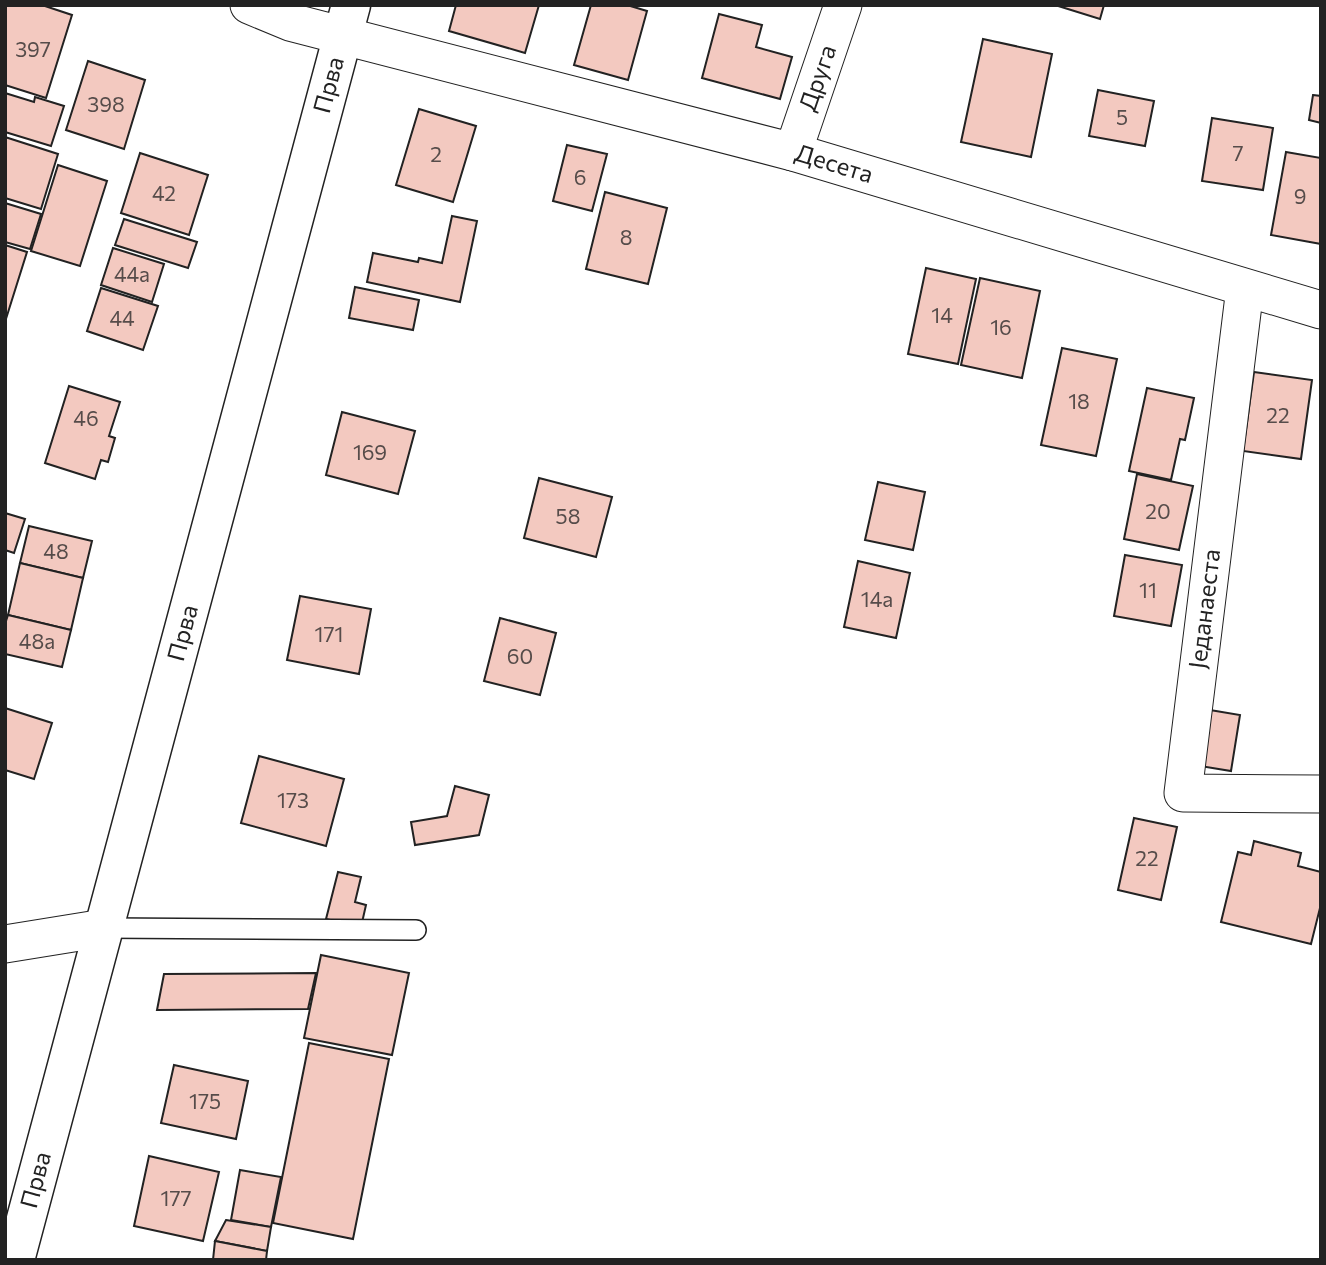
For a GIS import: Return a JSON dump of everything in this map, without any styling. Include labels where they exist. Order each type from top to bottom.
[{"type":"main road","name":"Прва","points":[[15,1260],[347,20]]},
{"type":"street","name":"Десета","points":[[249,5],[290,22],[347,20],[1321,310]]},
{"type":"street","name":"Друга","points":[[793,152],[843,5]]},
{"type":"street","name":"Једанаеста","points":[[1245,288],[1183,793],[1321,794]]},
{"type":"street","points":[[5,944],[104,928]]},
{"type":"lane","points":[[104,928],[416,930]]},
{"type":"building","points":[[6,5],[42,5],[72,15],[46,98],[5,85]]},
{"type":"building","points":[[456,5],[539,5],[525,53],[449,31]]},
{"type":"building","points":[[591,5],[627,5],[647,11],[628,80],[574,65]]},
{"type":"building","points":[[1055,5],[1104,5],[1100,19]]},
{"type":"building","points":[[719,14],[762,25],[756,47],[792,57],[780,99],[702,78]]},
{"type":"building","points":[[983,39],[1052,54],[1031,157],[961,142]]},
{"type":"building","points":[[88,61],[145,80],[124,149],[66,130]]},
{"type":"building","points":[[1098,90],[1154,101],[1145,146],[1089,136]]},
{"type":"building","points":[[5,93],[34,102],[35,97],[64,106],[51,146],[5,132]]},
{"type":"building","points":[[1313,95],[1321,96],[1321,123],[1309,120]]},
{"type":"building","points":[[419,109],[476,126],[453,202],[396,185]]},
{"type":"building","points":[[1212,118],[1273,128],[1263,190],[1202,181]]},
{"type":"building","points":[[5,137],[58,154],[41,209],[5,198]]},
{"type":"building","points":[[567,145],[607,154],[592,211],[553,201]]},
{"type":"building","points":[[1286,152],[1321,158],[1321,244],[1271,235]]},
{"type":"building","points":[[140,153],[208,175],[189,235],[121,213]]},
{"type":"building","points":[[58,165],[107,181],[80,266],[31,251]]},
{"type":"building","points":[[605,192],[667,208],[648,284],[586,269]]},
{"type":"building","points":[[5,203],[41,214],[30,249],[5,242]]},
{"type":"building","points":[[452,216],[477,221],[460,302],[367,282],[373,253],[418,262],[419,258],[442,263]]},
{"type":"building","points":[[124,219],[197,242],[188,268],[115,245]]},
{"type":"building","points":[[5,245],[27,252],[5,322]]},
{"type":"building","points":[[113,248],[164,264],[152,302],[101,285]]},
{"type":"building","points":[[926,268],[976,279],[958,364],[908,354]]},
{"type":"building","points":[[980,278],[1040,291],[1022,378],[961,365]]},
{"type":"building","points":[[355,287],[419,300],[413,330],[349,318]]},
{"type":"building","points":[[101,288],[158,306],[143,350],[87,331]]},
{"type":"building","points":[[1062,348],[1117,359],[1096,456],[1041,445]]},
{"type":"building","points":[[1254,372],[1312,380],[1301,459],[1243,451]]},
{"type":"building","points":[[69,386],[120,402],[109,436],[115,438],[108,462],[101,460],[95,479],[45,463]]},
{"type":"building","points":[[1147,388],[1194,398],[1185,440],[1180,439],[1171,480],[1129,471]]},
{"type":"building","points":[[342,412],[415,431],[398,494],[326,475]]},
{"type":"building","points":[[1137,474],[1193,486],[1179,550],[1124,539]]},
{"type":"building","points":[[539,478],[612,497],[596,557],[524,538]]},
{"type":"building","points":[[878,482],[925,492],[913,550],[865,540]]},
{"type":"building","points":[[5,513],[25,519],[14,553],[5,550]]},
{"type":"building","points":[[29,526],[92,541],[83,578],[20,563]]},
{"type":"building","points":[[1125,555],[1182,565],[1171,626],[1114,616]]},
{"type":"building","points":[[858,561],[910,573],[896,638],[844,627]]},
{"type":"building","points":[[20,563],[83,578],[71,630],[8,615]]},
{"type":"building","points":[[300,596],[371,609],[359,674],[287,660]]},
{"type":"building","points":[[8,615],[71,630],[62,667],[5,654],[5,624]]},
{"type":"building","points":[[500,618],[556,633],[540,695],[484,681]]},
{"type":"building","points":[[5,708],[52,723],[34,779],[5,770]]},
{"type":"building","points":[[1210,710],[1240,715],[1231,771],[1200,766]]},
{"type":"building","points":[[259,756],[344,779],[326,846],[241,823]]},
{"type":"building","points":[[455,786],[489,795],[479,835],[415,845],[411,822],[447,816]]},
{"type":"building","points":[[1134,818],[1177,827],[1161,900],[1118,890]]},
{"type":"building","points":[[1254,841],[1301,853],[1298,866],[1321,872],[1321,904],[1311,944],[1221,922],[1238,852],[1251,855]]},
{"type":"building","points":[[338,872],[361,877],[355,902],[366,905],[361,927],[326,919]]},
{"type":"building","points":[[321,955],[409,973],[392,1055],[304,1038]]},
{"type":"building","points":[[316,973],[308,1009],[157,1010],[164,974]]},
{"type":"building","points":[[309,1043],[389,1059],[353,1239],[273,1223]]},
{"type":"building","points":[[174,1065],[248,1081],[236,1139],[161,1123]]},
{"type":"building","points":[[149,1156],[219,1172],[203,1241],[134,1226]]},
{"type":"building","points":[[240,1170],[281,1177],[271,1227],[231,1220]]},
{"type":"building","points":[[226,1220],[271,1227],[267,1251],[215,1241]]},
{"type":"building","points":[[215,1241],[267,1251],[266,1260],[213,1260]]}]
